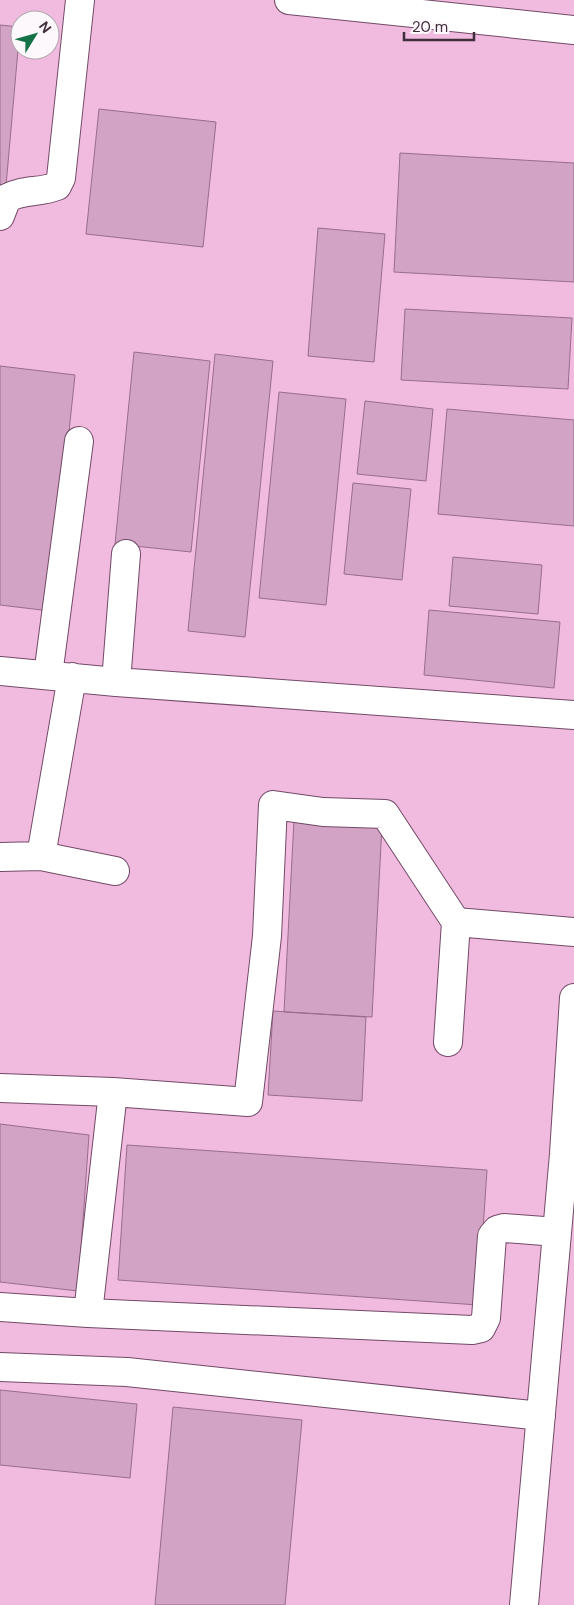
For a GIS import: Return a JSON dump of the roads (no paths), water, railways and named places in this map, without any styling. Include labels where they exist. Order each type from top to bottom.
[{"type":"street","points":[[0,216],[7,198],[26,190],[48,190],[57,186],[61,178],[80,0]]},
{"type":"street","points":[[300,1],[574,30]]},
{"type":"street","points":[[41,856],[60,676],[79,441]]},
{"type":"street","points":[[116,682],[126,554]]},
{"type":"street","points":[[0,671],[116,682],[574,715]]},
{"type":"street","points":[[0,1088],[114,1092],[248,1102],[267,936],[273,805],[323,812],[385,814],[456,922],[448,1042]]},
{"type":"street","points":[[0,857],[41,856],[115,871]]},
{"type":"street","points":[[456,922],[574,932]]},
{"type":"street","points":[[524,1605],[557,1232],[574,998]]},
{"type":"street","points":[[88,1313],[114,1092]]},
{"type":"street","points":[[0,1307],[88,1313],[472,1330],[481,1328],[486,1318],[492,1236],[497,1230],[504,1228],[557,1232]]},
{"type":"street","points":[[0,1367],[127,1372],[541,1416]]}]
